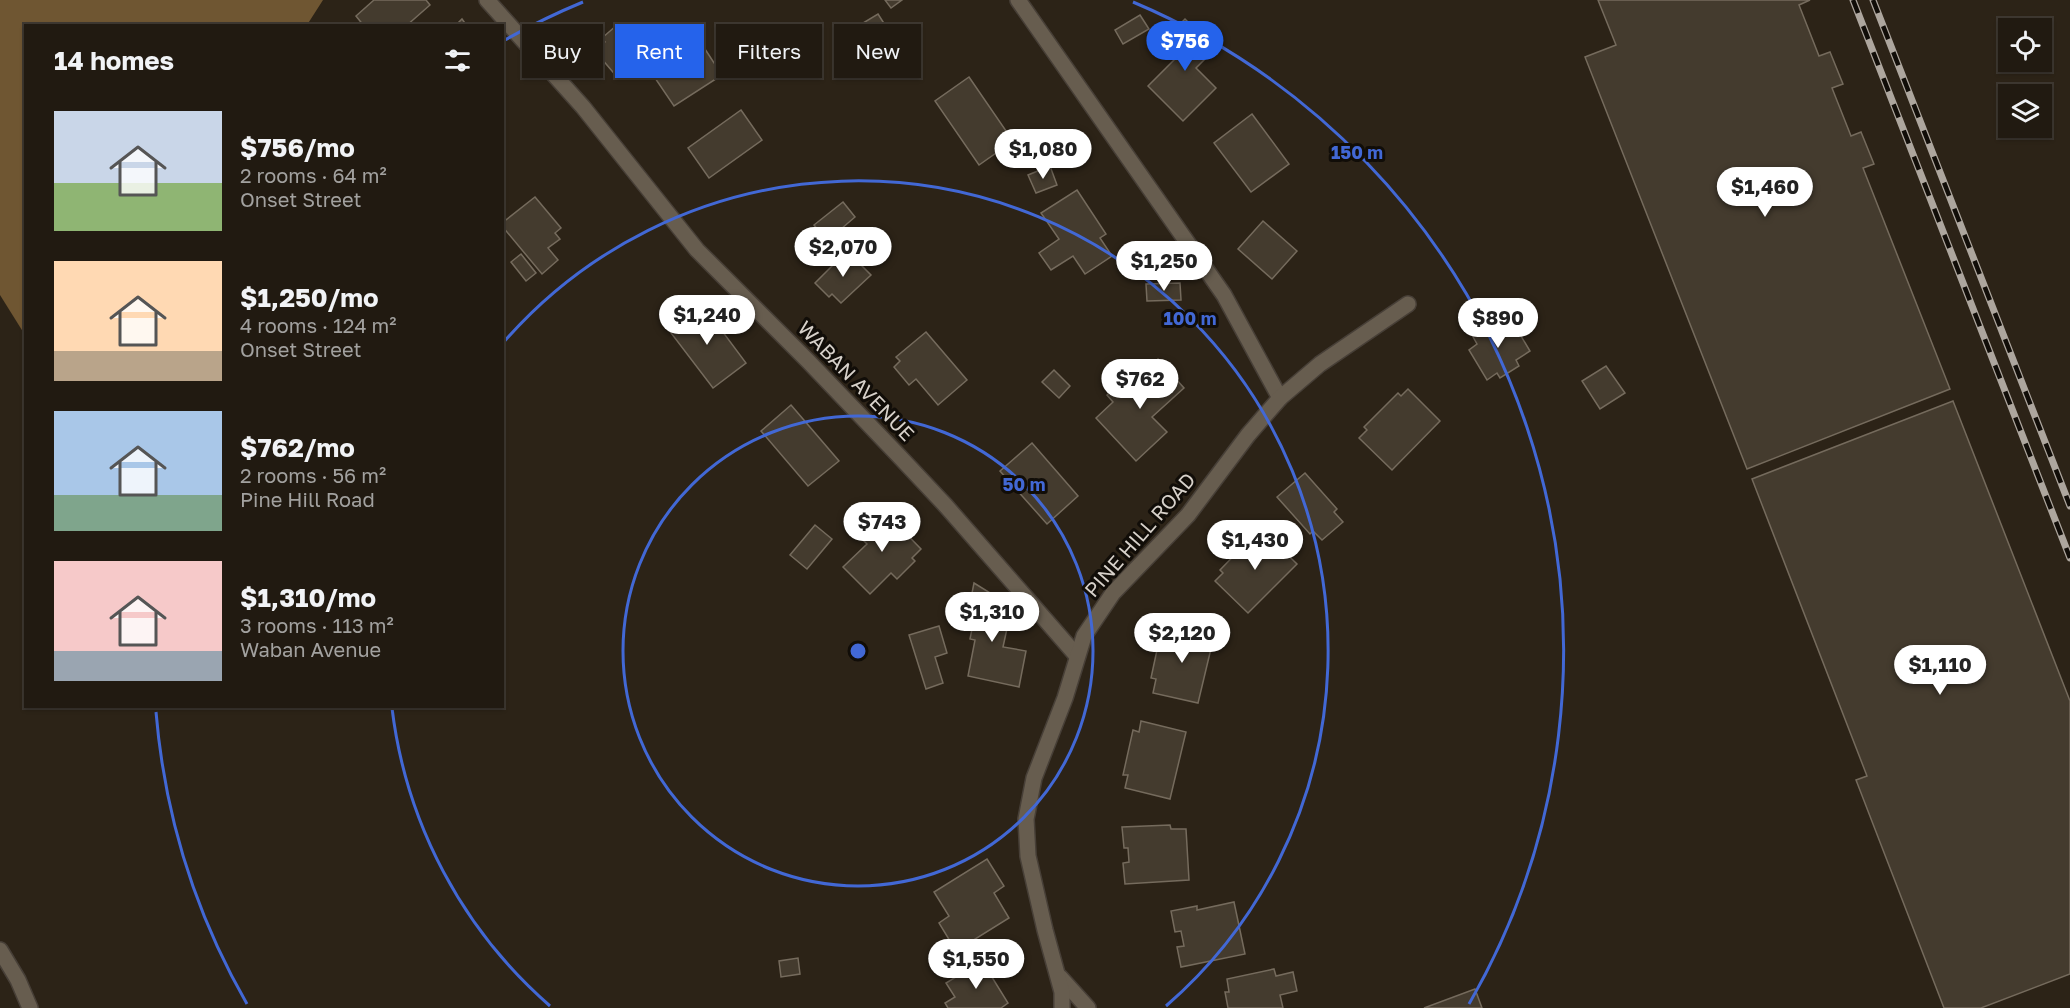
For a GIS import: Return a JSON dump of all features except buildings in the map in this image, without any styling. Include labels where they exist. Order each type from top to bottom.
[{"type":"street","name":"WABAN AVENUE","points":[[487,0],[583,107],[697,250],[816,369],[915,474],[1077,656]]},
{"type":"street","points":[[1018,0],[1224,295],[1280,398]]},
{"type":"street","name":"PINE HILL ROAD","points":[[1062,1008],[1062,992],[1028,856],[1026,819],[1034,778],[1065,698],[1084,636],[1113,593],[1188,515],[1248,435],[1280,398],[1320,364],[1408,304]]},
{"type":"street","points":[[0,950],[18,980],[30,1008]]},
{"type":"street","points":[[1057,973],[1088,1008]]},
{"type":"shaded area","points":[[0,0],[323,0],[308,24],[24,24],[24,333],[0,295]]},
{"type":"railway","points":[[1853,0],[2070,558]]},
{"type":"railway","points":[[1873,0],[2070,506]]}]
